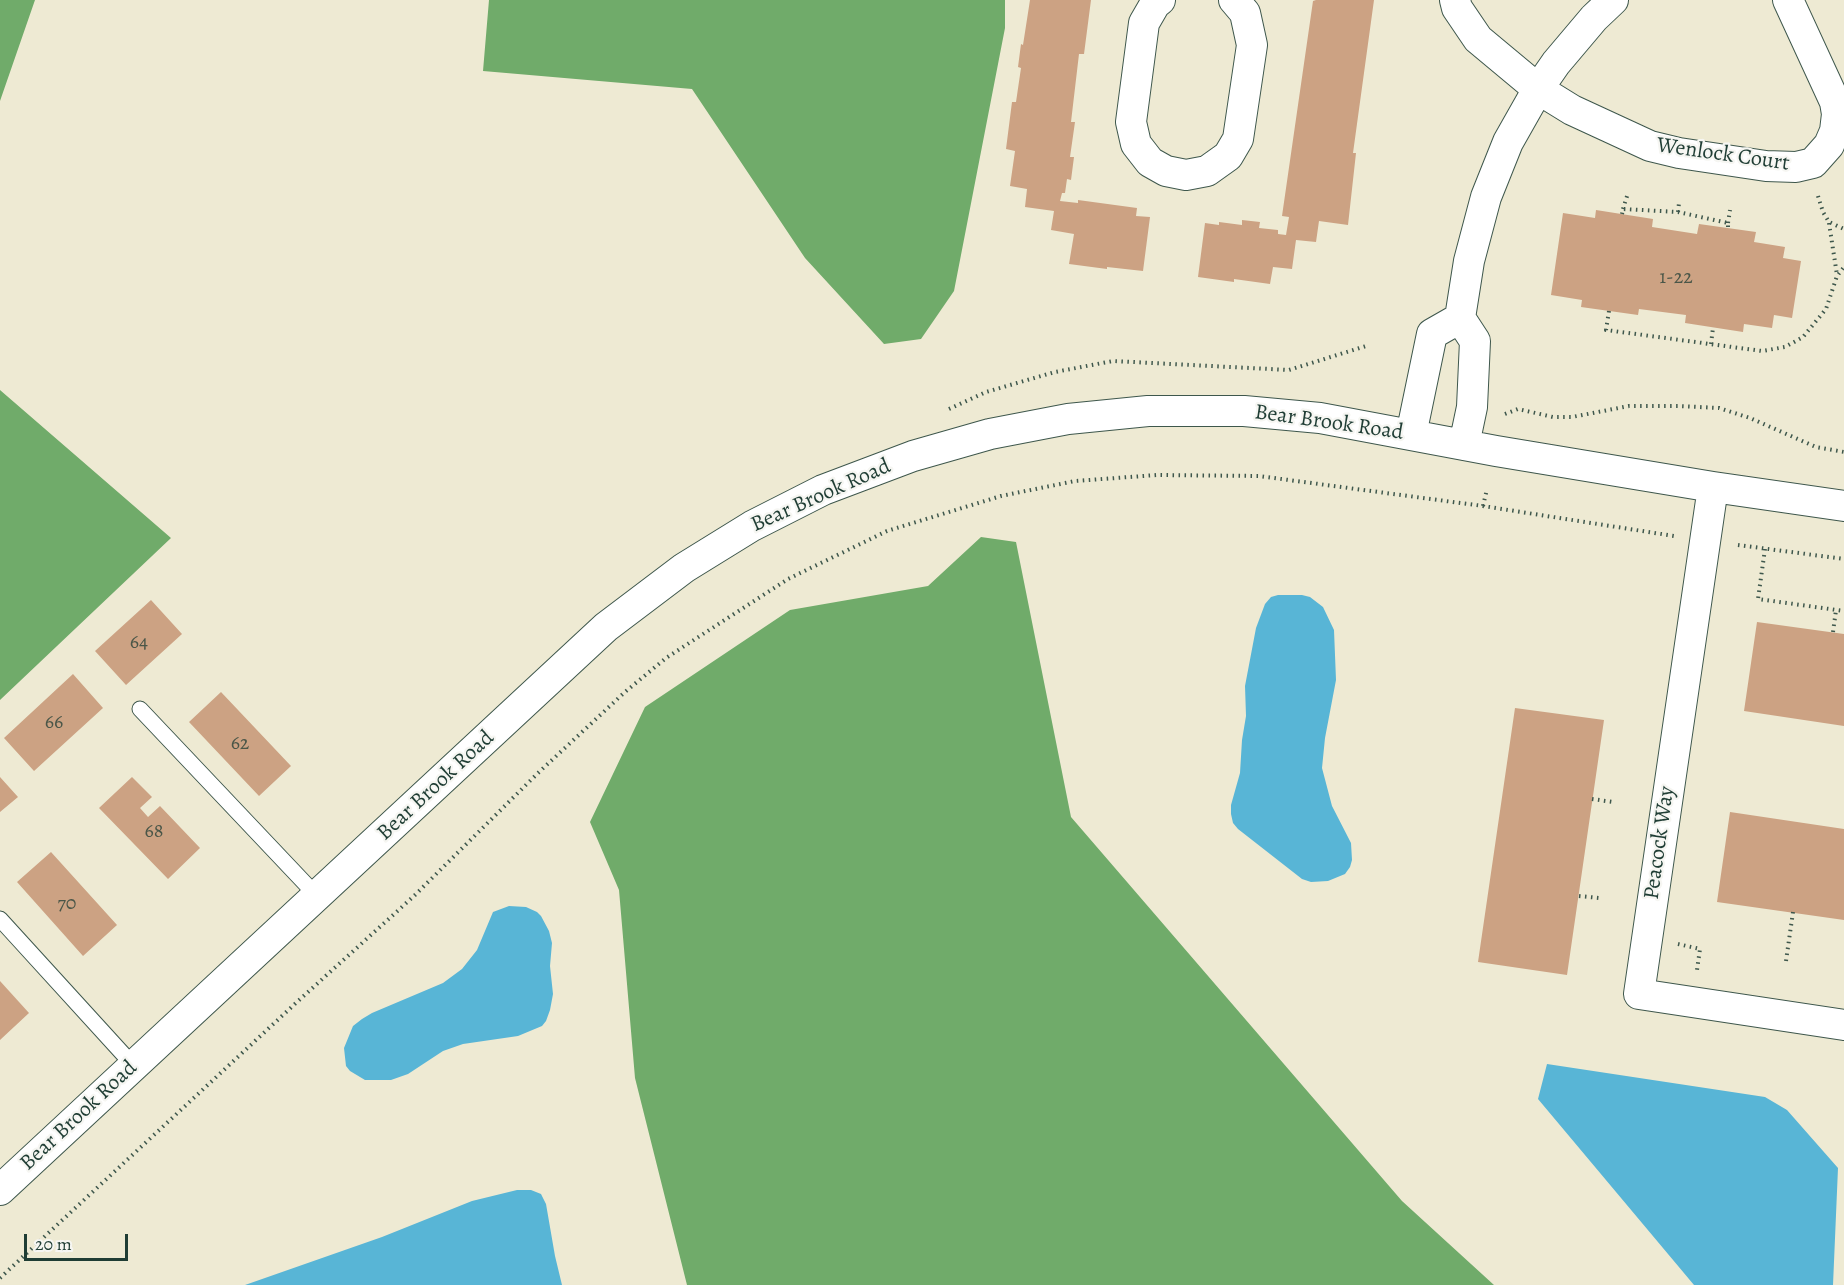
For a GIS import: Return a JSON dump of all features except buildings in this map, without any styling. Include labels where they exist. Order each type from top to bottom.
[{"type":"street","points":[[1160,0],[1144,22],[1131,122],[1136,144],[1150,162],[1166,171],[1186,175],[1207,171],[1228,156],[1238,139],[1260,0]]},
{"type":"street","points":[[1234,0],[1245,13],[1252,45]]},
{"type":"street","name":"Wenlock Court","points":[[1455,0],[1457,8],[1479,39],[1538,89],[1572,110],[1650,146],[1679,153],[1766,166],[1796,167],[1813,163],[1829,146],[1835,131],[1837,114],[1835,102],[1788,0]]},
{"type":"street","points":[[1464,445],[1472,407],[1475,341],[1460,318],[1469,261],[1486,196],[1508,142],[1538,89],[1556,63],[1594,18],[1613,0]]},
{"type":"street","points":[[1411,435],[1432,334],[1460,318]]},
{"type":"street","name":"Bear Brook Road","points":[[0,1190],[606,627],[684,568],[752,526],[823,490],[913,456],[990,434],[1068,419],[1136,412],[1255,412],[1320,418],[1713,487],[1844,506]]},
{"type":"street","name":"Peacock Way","points":[[1713,487],[1638,994],[1844,1025]]},
{"type":"lane","points":[[140,709],[317,896]]},
{"type":"lane","points":[[0,919],[134,1066]]},
{"type":"path","points":[[1628,193],[1623,212],[1678,212],[1728,226],[1730,210]]},
{"type":"path","points":[[1817,193],[1829,222],[1837,276]]},
{"type":"path","points":[[1678,212],[1679,203]]},
{"type":"path","points":[[1829,222],[1844,229]]},
{"type":"path","points":[[1610,311],[1606,330],[1762,351],[1785,347],[1803,337],[1826,309],[1837,276],[1844,267]]},
{"type":"path","points":[[1711,344],[1713,327]]},
{"type":"path","points":[[947,410],[986,392],[1055,372],[1113,361],[1289,370],[1366,346]]},
{"type":"path","points":[[1505,414],[1518,409],[1553,417],[1572,417],[1629,406],[1719,408],[1750,418],[1816,447],[1844,452]]},
{"type":"path","points":[[0,1278],[279,1018],[414,896],[538,773],[625,692],[666,658],[788,579],[887,531],[1001,496],[1075,482],[1157,475],[1259,476],[1844,559]]},
{"type":"path","points":[[1483,506],[1487,489]]},
{"type":"path","points":[[1765,549],[1758,599],[1844,611]]},
{"type":"path","points":[[1833,633],[1836,610]]},
{"type":"path","points":[[1592,799],[1613,802]]},
{"type":"path","points":[[1579,896],[1599,898]]},
{"type":"path","points":[[1786,961],[1793,912]]},
{"type":"path","points":[[1672,942],[1700,949],[1696,977]]},
{"type":"green space","points":[[0,0],[35,0],[0,101]]},
{"type":"green space","points":[[489,0],[1005,0],[1005,28],[954,291],[921,339],[884,344],[805,258],[692,89],[483,71]]},
{"type":"green space","points":[[0,390],[171,538],[0,700]]},
{"type":"green space","points":[[981,537],[1016,542],[1071,817],[1402,1201],[1494,1285],[687,1285],[635,1078],[619,890],[590,822],[645,707],[790,610],[928,586]]},
{"type":"water","points":[[1278,595],[1310,597],[1323,607],[1334,630],[1336,680],[1322,768],[1332,806],[1351,843],[1352,860],[1345,874],[1328,881],[1311,882],[1302,879],[1238,829],[1233,823],[1231,814],[1231,805],[1240,773],[1246,716],[1245,686],[1256,628],[1265,604],[1271,597]]},
{"type":"water","points":[[509,906],[526,907],[537,912],[549,931],[552,943],[550,966],[553,994],[550,1010],[542,1026],[518,1036],[463,1044],[443,1051],[408,1074],[391,1080],[365,1080],[350,1071],[346,1066],[344,1048],[353,1026],[372,1013],[443,983],[462,969],[477,950],[493,912]]},
{"type":"water","points":[[1547,1064],[1765,1097],[1787,1110],[1838,1168],[1833,1285],[1694,1285],[1538,1099]]},
{"type":"water","points":[[517,1190],[531,1190],[541,1194],[546,1204],[562,1285],[245,1285],[382,1237],[472,1201]]}]
